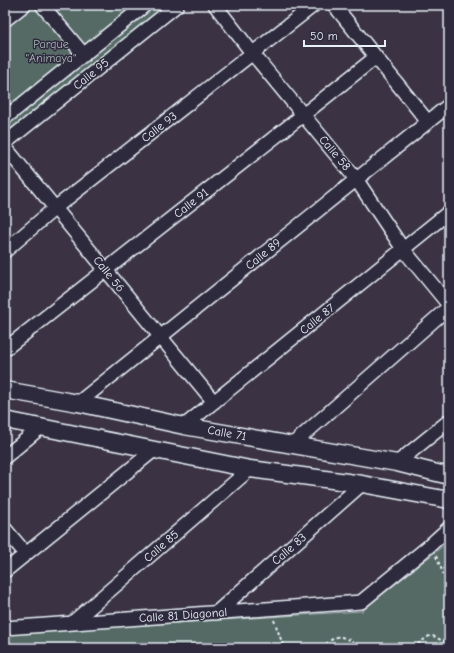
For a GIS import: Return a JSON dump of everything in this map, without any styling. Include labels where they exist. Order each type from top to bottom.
[{"type":"main road","name":"Calle 71","points":[[5,390],[78,403],[184,426],[397,463],[449,476]]},
{"type":"main road","points":[[5,420],[250,469],[362,484],[449,500]]},
{"type":"street","points":[[5,20],[24,5]]},
{"type":"street","points":[[42,5],[84,55]]},
{"type":"street","points":[[5,118],[145,5]]},
{"type":"street","name":"Calle 95","points":[[5,143],[177,5]]},
{"type":"street","name":"Calle 58","points":[[215,5],[303,116],[356,179],[403,249],[449,306]]},
{"type":"street","name":"Calle 93","points":[[5,251],[55,208],[314,5]]},
{"type":"street","points":[[334,5],[428,122]]},
{"type":"street","name":"Calle 91","points":[[5,349],[303,116],[376,57]]},
{"type":"street","name":"Calle 89","points":[[78,403],[449,105]]},
{"type":"street","name":"Calle 56","points":[[5,147],[214,402]]},
{"type":"street","name":"Calle 87","points":[[184,426],[449,212]]},
{"type":"street","points":[[293,444],[449,306]]},
{"type":"street","points":[[397,463],[449,420]]},
{"type":"street","points":[[5,457],[41,427]]},
{"type":"street","points":[[5,570],[154,450]]},
{"type":"street","name":"Calle 85","points":[[72,623],[250,469]]},
{"type":"street","name":"Calle 83","points":[[216,613],[362,484]]},
{"type":"street","name":"Calle 81 Diagonal","points":[[5,628],[361,602],[449,528]]},
{"type":"street","points":[[5,529],[26,554]]},
{"type":"path","points":[[435,554],[449,588]]},
{"type":"path","points":[[273,619],[284,648]]},
{"type":"path","points":[[412,648],[420,645],[431,635],[443,641],[449,641]]},
{"type":"path","points":[[321,648],[339,636],[352,641],[354,648]]},
{"type":"green space","name":"Parque \"Animaya\"","points":[[5,5],[180,5],[5,147]]},
{"type":"green space","points":[[449,541],[449,648],[5,648],[5,634],[362,611]]}]
